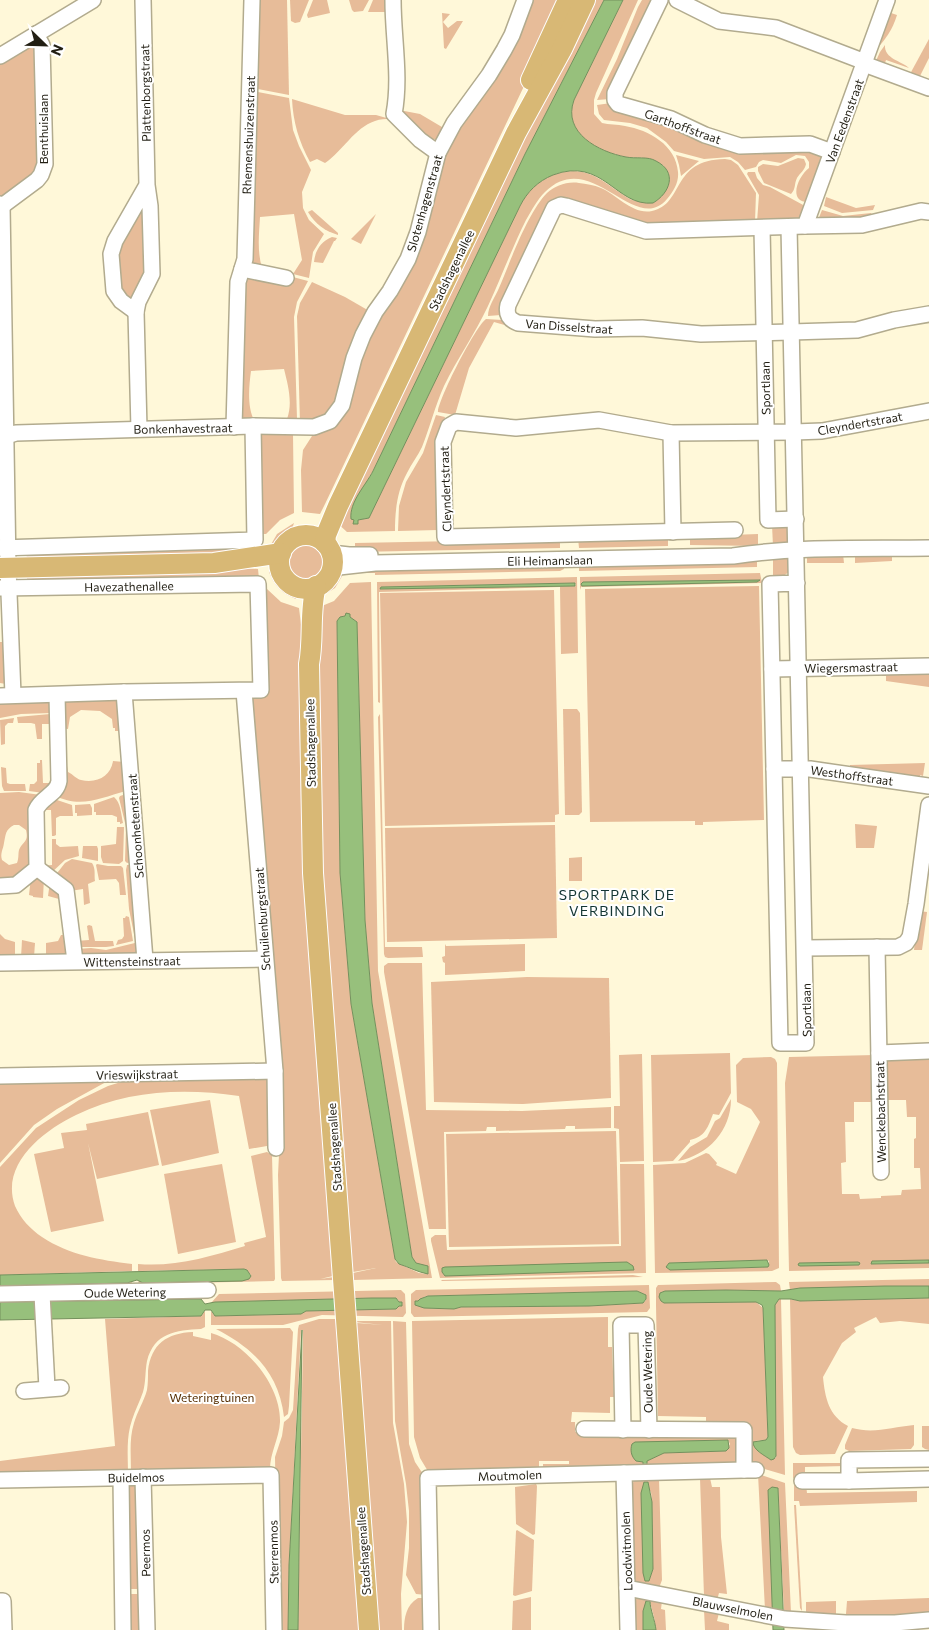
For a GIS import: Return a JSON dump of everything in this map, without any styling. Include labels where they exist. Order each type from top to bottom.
[{"type":"main road","name":"Stadshagenallee","points":[[325,550],[320,521],[568,0]]},
{"type":"main road","name":"Stadshagenallee","points":[[325,550],[326,535],[338,506],[503,160],[562,49],[584,0]]},
{"type":"main road","points":[[301,535],[325,550],[326,580],[307,587],[287,580],[281,562],[286,545],[293,538],[301,535]]},
{"type":"main road","name":"Havezathenallee","points":[[4,578],[214,563],[274,555],[281,562]]},
{"type":"main road","name":"Stadshagenallee","points":[[307,587],[302,603],[305,652],[309,664],[313,873],[369,1630]]},
{"type":"street","points":[[0,56],[93,0]]},
{"type":"street","name":"Plattenborgstraat","points":[[139,429],[136,312],[138,302],[152,274],[150,206],[147,185],[143,0]]},
{"type":"street","name":"Rhemenshuizenstraat","points":[[234,427],[238,282],[245,259],[252,0]]},
{"type":"street","points":[[393,0],[393,32],[398,85],[394,114],[420,140],[438,153]]},
{"type":"street","name":"Slotenhagenstraat","points":[[253,426],[314,427],[330,421],[339,412],[354,358],[363,335],[408,259],[418,232],[438,153],[457,118],[504,50],[512,35],[525,0]]},
{"type":"street","name":"Garthoffstraat","points":[[660,0],[614,93],[618,104],[671,119],[705,135],[740,146],[810,144],[832,152]]},
{"type":"street","points":[[676,0],[719,21],[776,28],[929,88]]},
{"type":"street","name":"Van Eedenstraat","points":[[805,226],[888,0]]},
{"type":"street","name":"Benthuislaan","points":[[7,696],[4,578],[1,205],[37,180],[45,164],[42,45],[36,34]]},
{"type":"street","points":[[136,312],[121,301],[114,290],[111,254],[115,241],[147,185]]},
{"type":"street","name":"Van Disselstraat","points":[[789,227],[646,231],[566,206],[558,206],[554,208],[507,309],[509,318],[518,323],[595,330],[642,328],[701,334],[857,330],[894,320],[929,314]]},
{"type":"street","points":[[789,227],[862,225],[920,210],[929,212]]},
{"type":"street","name":"Sportlaan","points":[[789,227],[796,519],[800,768],[805,948],[806,1043],[780,1043],[770,584],[797,583]]},
{"type":"street","name":"Sportlaan","points":[[762,228],[768,520],[796,519]]},
{"type":"street","points":[[242,269],[286,278]]},
{"type":"street","name":"Cleyndertstraat","points":[[735,530],[444,537],[443,442],[451,424],[456,422],[516,428],[599,420],[671,433],[766,433],[822,431],[929,411]]},
{"type":"street","points":[[4,548],[254,540],[253,426]]},
{"type":"street","name":"Bonkenhavestraat","points":[[3,437],[16,433],[253,426]]},
{"type":"street","points":[[671,433],[673,532]]},
{"type":"street","points":[[567,534],[567,555]]},
{"type":"street","name":"Eli Heimanslaan","points":[[325,550],[339,567],[374,563],[734,547],[769,550],[929,548]]},
{"type":"street","name":"Havezathenallee","points":[[4,578],[258,584],[261,690],[244,691]]},
{"type":"street","name":"Wiegersmastraat","points":[[772,669],[929,666]]},
{"type":"street","points":[[7,696],[124,692],[244,691]]},
{"type":"street","name":"Schuilenburgstraat","points":[[244,691],[275,1071],[276,1148]]},
{"type":"street","name":"Schoonhetenstraat","points":[[124,692],[145,960]]},
{"type":"street","points":[[37,868],[36,810],[41,802],[57,789],[59,780],[57,695]]},
{"type":"street","name":"Westhoffstraat","points":[[774,769],[800,768],[929,786]]},
{"type":"street","points":[[805,948],[898,947],[906,943],[923,905],[929,805]]},
{"type":"street","points":[[776,836],[802,836]]},
{"type":"street","points":[[0,886],[16,885],[37,868]]},
{"type":"street","points":[[37,868],[66,890],[76,961]]},
{"type":"street","points":[[778,909],[804,908]]},
{"type":"street","name":"Wenckebachstraat","points":[[877,947],[881,1172]]},
{"type":"street","name":"Wittensteinstraat","points":[[0,964],[76,961],[265,959]]},
{"type":"street","points":[[879,1053],[929,1051]]},
{"type":"street","name":"Vrieswijkstraat","points":[[0,1076],[275,1071]]},
{"type":"street","name":"Oude Wetering","points":[[0,1294],[42,1298],[208,1290]]},
{"type":"street","points":[[24,1391],[54,1388],[43,1320],[42,1298]]},
{"type":"street","name":"Oude Wetering","points":[[623,1430],[621,1325],[649,1319],[649,1430]]},
{"type":"street","name":"Oude Wetering","points":[[584,1429],[744,1430],[750,1470]]},
{"type":"street","points":[[849,1481],[849,1460],[929,1459]]},
{"type":"street","name":"Moutmolen","points":[[431,1630],[428,1478],[750,1470]]},
{"type":"street","name":"Loodwitmolen","points":[[624,1473],[628,1630]]},
{"type":"street","name":"Buidelmos","points":[[0,1480],[271,1475]]},
{"type":"street","name":"Sterrenmos","points":[[271,1475],[274,1630]]},
{"type":"street","name":"Peermos","points":[[143,1477],[147,1630]]},
{"type":"street","name":"Peermos","points":[[121,1478],[123,1630]]},
{"type":"street","points":[[802,1481],[929,1479]]},
{"type":"street","name":"Blauwselmolen","points":[[627,1588],[779,1618],[846,1624],[929,1620]]},
{"type":"street","points":[[0,1601],[4,1601],[4,1630]]},
{"type":"green space","points":[[256,0],[287,0],[289,95],[253,88]]},
{"type":"green space","points":[[290,0],[309,0],[300,22],[295,23],[291,21]]},
{"type":"green space","points":[[313,0],[327,0],[330,13],[308,18],[307,15]]},
{"type":"green space","points":[[349,0],[369,0],[363,11],[354,12]]},
{"type":"green space","points":[[373,0],[386,0],[385,12],[368,12]]},
{"type":"green space","points":[[531,0],[565,0],[320,514],[302,512],[301,470],[303,450],[312,436],[329,426],[360,361],[436,169],[464,115],[468,117],[470,114]]},
{"type":"green space","points":[[589,0],[604,0],[525,154],[373,471],[353,507],[358,520],[369,518],[526,196],[542,180],[553,175],[576,171],[594,176],[630,199],[638,201],[653,203],[659,199],[667,188],[669,176],[663,165],[652,159],[626,157],[604,151],[585,139],[573,122],[574,100],[623,0],[638,0],[596,93],[594,114],[602,123],[634,128],[660,140],[667,147],[676,162],[678,179],[676,186],[667,199],[654,208],[641,207],[595,184],[579,179],[562,181],[545,192],[526,220],[483,316],[444,386],[422,447],[401,487],[396,509],[395,531],[347,532],[335,521]]},
{"type":"green space","points":[[642,0],[655,0],[610,99],[597,100],[617,59]]},
{"type":"green space","points":[[888,12],[897,15],[888,34],[875,51]]},
{"type":"green space","points":[[442,13],[450,14],[443,22],[448,28],[457,21],[463,21],[446,49],[444,48]]},
{"type":"green space","points":[[929,39],[929,58],[919,78],[910,74]]},
{"type":"green space","points":[[35,42],[41,166],[10,196],[0,197],[0,60]]},
{"type":"green space","points":[[885,45],[885,50],[890,57],[909,68],[886,60],[884,66],[875,63]]},
{"type":"green space","points":[[253,91],[289,98],[293,130],[311,170],[302,192],[303,208],[309,220],[324,234],[313,252],[309,278],[293,274],[302,260],[294,214],[260,217],[259,249],[262,268],[252,264]]},
{"type":"green space","points":[[292,99],[345,115],[376,115],[390,119],[377,120],[368,124],[325,163],[317,159],[310,162],[297,132]]},
{"type":"green space","points":[[611,103],[669,123],[703,139],[809,148],[825,154],[809,202],[802,201],[796,194],[801,177],[809,168],[809,162],[805,156],[796,155],[781,163],[763,160],[756,167],[745,170],[730,157],[704,159],[674,151],[666,142],[647,128],[630,123],[604,120],[599,114],[597,105]]},
{"type":"green space","points":[[399,110],[420,114],[447,130],[438,139],[429,140]]},
{"type":"green space","points":[[676,155],[699,161],[681,176]]},
{"type":"green space","points":[[798,158],[804,159],[806,164],[804,170],[797,178],[791,194],[764,183],[758,167],[763,164],[778,166]]},
{"type":"green space","points":[[731,160],[738,165],[756,193],[755,222],[639,224],[563,201],[501,315],[488,316],[490,306],[526,225],[540,201],[550,190],[570,183],[590,185],[607,191],[625,204],[638,210],[652,211],[662,207],[670,200],[686,174],[695,167],[707,161]]},
{"type":"green space","points":[[748,172],[755,172],[763,185],[805,206],[802,220],[757,222],[759,195],[747,174]]},
{"type":"green space","points":[[826,197],[856,208],[875,205],[873,210],[842,213],[824,206]]},
{"type":"green space","points":[[141,205],[147,207],[149,276],[134,300],[130,302],[122,296],[117,288],[115,253],[117,244]]},
{"type":"green space","points":[[312,210],[338,235],[317,223],[308,212]]},
{"type":"green space","points":[[822,210],[843,216],[871,213],[872,218],[818,220]]},
{"type":"green space","points":[[376,214],[361,244],[351,239]]},
{"type":"green space","points":[[332,237],[337,238],[323,263],[314,262],[319,247]]},
{"type":"green space","points":[[289,276],[308,281],[297,302],[294,317],[297,419],[287,419],[290,400],[284,369],[251,371],[249,402],[254,420],[240,420],[244,277]]},
{"type":"green space","points":[[312,282],[345,297],[371,312],[332,415],[300,423],[297,316],[300,303]]},
{"type":"green space","points":[[486,319],[502,320],[508,326],[494,322],[469,368],[455,415],[438,412],[458,364],[474,335]]},
{"type":"green space","points":[[436,415],[445,417],[437,441],[438,530],[398,531],[399,506],[406,482],[423,453]]},
{"type":"green space","points":[[256,433],[293,434],[294,513],[280,520],[266,534],[257,534]]},
{"type":"green space","points":[[294,523],[291,532],[276,547],[269,548],[277,534]]},
{"type":"green space","points":[[772,525],[789,525],[790,542],[787,545],[773,546]]},
{"type":"green space","points":[[758,534],[758,546],[690,545],[690,539],[731,538],[731,535]]},
{"type":"green space","points":[[578,538],[587,541],[668,539],[668,546],[579,548]]},
{"type":"green space","points":[[560,539],[560,548],[355,552],[355,543]]},
{"type":"green space","points":[[307,541],[320,547],[326,560],[320,573],[307,579],[294,573],[288,560],[294,547]]},
{"type":"green space","points":[[244,545],[258,553],[27,560],[26,550],[29,553],[244,548]]},
{"type":"green space","points":[[843,554],[844,563],[807,563],[807,555]]},
{"type":"green space","points":[[773,556],[789,557],[793,569],[782,577],[773,577]]},
{"type":"green space","points":[[855,557],[892,557],[892,561],[855,563]]},
{"type":"green space","points":[[757,558],[757,567],[579,571],[579,562]]},
{"type":"green space","points":[[564,562],[564,569],[560,571],[375,575],[375,573],[355,573],[355,569]]},
{"type":"green space","points":[[258,569],[259,579],[246,579],[246,576],[29,581],[27,584],[27,573]]},
{"type":"green space","points":[[270,571],[286,583],[296,599],[280,589],[271,577]]},
{"type":"green space","points":[[345,571],[335,588],[319,598],[332,578]]},
{"type":"green space","points":[[760,573],[762,583],[581,587],[580,590],[580,577]],"holes":[[[760,580],[757,582],[581,585],[583,582]]]},
{"type":"green space","points":[[577,577],[578,653],[561,654],[560,587],[379,592],[380,703],[378,702],[377,582]],"holes":[[[575,583],[575,586],[381,587]]]},
{"type":"green space","points":[[371,582],[378,971],[432,1278],[353,1280],[353,1273],[376,1268],[353,1272],[351,1269],[321,892],[317,608],[334,601],[350,583]],"holes":[[[343,616],[357,622],[365,920],[372,1003],[412,1257],[416,1263],[426,1266],[428,1274],[419,1273],[396,1262],[395,1259],[351,1004],[340,873],[337,621]]]},
{"type":"green space","points":[[759,586],[764,820],[703,822],[703,825],[695,825],[695,821],[590,822],[585,589]]},
{"type":"green space","points":[[261,589],[267,589],[281,602],[299,608],[303,641],[333,1276],[320,1279],[334,1277],[334,1280],[282,1281],[281,1278],[278,1175],[280,1134],[284,1134],[279,1025],[248,699],[253,694]]},
{"type":"green space","points":[[554,590],[559,814],[555,815],[555,822],[385,826],[380,593]]},
{"type":"green space","points":[[0,642],[5,642],[6,684],[0,683]]},
{"type":"green space","points":[[929,669],[929,687],[886,681],[886,676],[882,676],[883,670]]},
{"type":"green space","points":[[48,698],[54,706],[52,713],[21,714],[0,718],[0,699]]},
{"type":"green space","points":[[114,698],[118,701],[123,731],[115,731],[112,719],[100,711],[81,710],[70,717],[68,729],[61,728],[65,700]]},
{"type":"green space","points":[[563,709],[577,709],[580,713],[582,812],[579,815],[565,815]]},
{"type":"green space","points":[[50,714],[54,724],[42,724],[42,739],[37,739],[35,724],[18,723],[17,717]]},
{"type":"green space","points":[[380,714],[385,947],[422,947],[423,957],[388,958],[384,954],[378,717]]},
{"type":"green space","points":[[14,718],[13,723],[8,723],[5,726],[5,744],[1,745],[0,720]]},
{"type":"green space","points":[[62,759],[66,759],[68,772],[79,779],[87,781],[103,777],[110,770],[113,761],[124,762],[126,791],[81,802],[63,799],[54,795]]},
{"type":"green space","points":[[40,760],[42,760],[43,783],[55,783],[44,793],[29,791],[30,784],[34,784],[37,781],[37,763],[40,763]]},
{"type":"green space","points":[[925,763],[923,776],[920,775],[920,779],[850,770],[850,765]]},
{"type":"green space","points":[[1,767],[6,768],[7,783],[25,784],[26,791],[4,791]]},
{"type":"green space","points":[[19,792],[41,795],[34,863],[13,882],[0,883],[0,793]],"holes":[[[14,825],[19,825],[26,830],[26,839],[19,850],[17,863],[9,865],[2,860],[1,853],[7,831]]]},
{"type":"green space","points":[[126,794],[132,862],[127,863],[125,861],[126,827],[119,798]]},
{"type":"green space","points":[[114,797],[120,809],[123,823],[120,824],[120,822],[117,822],[117,817],[112,815],[96,815],[96,812],[94,812],[94,804]]},
{"type":"green space","points":[[51,798],[72,805],[73,816],[60,816],[56,818],[56,835],[54,836],[52,836],[51,810],[39,810]]},
{"type":"green space","points":[[90,804],[92,815],[77,816],[75,805]]},
{"type":"green space","points":[[855,824],[877,826],[874,848],[856,848]]},
{"type":"green space","points":[[555,825],[557,938],[387,942],[385,828]]},
{"type":"green space","points":[[117,827],[124,827],[123,861],[119,864],[103,863],[101,846],[116,844]]},
{"type":"green space","points":[[52,839],[56,839],[56,844],[60,847],[78,846],[79,856],[65,860],[50,874],[41,866],[52,865]]},
{"type":"green space","points":[[83,846],[97,846],[98,861],[82,858]]},
{"type":"green space","points":[[582,857],[582,881],[569,881],[569,858]]},
{"type":"green space","points":[[72,859],[92,863],[94,868],[95,881],[88,884],[90,903],[84,905],[83,889],[70,891],[54,877],[65,863]]},
{"type":"green space","points":[[97,864],[121,866],[123,868],[126,895],[120,895],[119,883],[116,879],[99,880]]},
{"type":"green space","points":[[127,865],[132,865],[137,940],[135,939],[129,909]]},
{"type":"green space","points":[[31,877],[44,878],[43,898],[29,895]]},
{"type":"green space","points":[[50,882],[61,889],[65,895],[71,950],[67,958],[47,959],[46,957],[46,943],[58,941],[61,935],[68,935],[65,905],[62,905],[59,899],[48,896]]},
{"type":"green space","points":[[919,911],[927,912],[922,950],[914,950]]},
{"type":"green space","points":[[129,917],[133,941],[116,945],[118,940],[124,936],[123,918]]},
{"type":"green space","points":[[87,926],[92,926],[95,941],[113,941],[114,946],[77,947],[76,941],[89,940]]},
{"type":"green space","points":[[0,934],[5,939],[15,942],[15,958],[0,959]]},
{"type":"green space","points":[[22,940],[35,943],[34,957],[21,958]]},
{"type":"green space","points":[[139,942],[137,954],[82,958],[77,949],[106,950]]},
{"type":"green space","points":[[445,944],[446,946],[525,944],[525,971],[445,975],[445,963],[442,957],[445,956]]},
{"type":"green space","points":[[388,963],[422,963],[426,1110],[522,1111],[611,1107],[611,1128],[575,1129],[575,1126],[566,1126],[565,1129],[496,1131],[496,1127],[487,1127],[486,1131],[444,1132],[446,1229],[429,1229],[384,972],[384,966]]},
{"type":"green space","points":[[527,977],[609,978],[611,1098],[523,1104],[434,1102],[431,982]]},
{"type":"green space","points":[[730,1053],[731,1093],[719,1115],[713,1114],[703,1134],[690,1140],[673,1161],[653,1162],[651,1055]]},
{"type":"green space","points":[[642,1054],[644,1161],[620,1162],[619,1129],[614,1128],[614,1106],[620,1106],[619,1055]]},
{"type":"green space","points":[[929,1054],[929,1260],[872,1261],[871,1264],[929,1263],[929,1268],[789,1271],[785,1083],[789,1057],[875,1055],[876,1102],[854,1102],[854,1122],[845,1122],[846,1162],[841,1163],[842,1194],[859,1194],[860,1199],[901,1195],[902,1190],[921,1189],[920,1168],[914,1168],[916,1117],[907,1117],[906,1100],[884,1100],[883,1055]]},
{"type":"green space","points":[[771,1057],[777,1063],[779,1268],[772,1271],[655,1273],[653,1165],[685,1163],[706,1153],[717,1163],[716,1165],[736,1174],[760,1122],[751,1109],[737,1102],[736,1065],[743,1058]],"holes":[[[769,1261],[768,1267],[668,1269],[669,1263]]]},
{"type":"green space","points":[[265,1078],[268,1081],[269,1146],[249,1149],[239,1096],[218,1093],[156,1093],[115,1100],[76,1115],[50,1130],[38,1140],[19,1163],[14,1176],[12,1191],[17,1211],[30,1227],[52,1243],[85,1256],[132,1264],[132,1271],[0,1275],[0,1167],[36,1128],[79,1100],[121,1082]]},
{"type":"green space","points":[[0,1081],[5,1081],[5,1084],[106,1082],[57,1109],[34,1125],[0,1163]]},
{"type":"green space","points":[[731,1099],[727,1121],[716,1140],[699,1153],[678,1161],[690,1147],[707,1137],[715,1121],[720,1118]]},
{"type":"green space","points":[[210,1100],[219,1153],[162,1166],[150,1110]]},
{"type":"green space","points":[[148,1112],[159,1165],[97,1179],[88,1143],[104,1221],[51,1232],[34,1154],[64,1148],[61,1133],[87,1130],[86,1124]]},
{"type":"green space","points":[[616,1131],[619,1244],[449,1247],[446,1134]]},
{"type":"green space","points":[[267,1152],[272,1155],[274,1281],[138,1284],[139,1280],[143,1283],[249,1279],[251,1275],[246,1269],[138,1271],[138,1264],[179,1263],[245,1246],[244,1243],[266,1237],[251,1156]]},
{"type":"green space","points":[[222,1164],[236,1242],[178,1254],[164,1174]]},
{"type":"green space","points":[[620,1164],[644,1164],[646,1273],[440,1278],[431,1241],[431,1238],[435,1235],[446,1235],[447,1250],[621,1246]]},
{"type":"green space","points":[[633,1275],[643,1277],[441,1280]]},
{"type":"green space","points":[[929,1279],[929,1286],[800,1288],[790,1290],[789,1282]]},
{"type":"green space","points":[[132,1281],[132,1284],[0,1287],[127,1283]]},
{"type":"green space","points":[[776,1282],[780,1285],[781,1291],[662,1292],[664,1303],[756,1302],[763,1308],[768,1437],[766,1440],[755,1441],[758,1451],[767,1457],[776,1458],[775,1305],[781,1299],[785,1475],[751,1465],[747,1427],[706,1425],[706,1417],[658,1416],[656,1288],[658,1285]]},
{"type":"green space","points":[[649,1285],[650,1308],[647,1312],[414,1317],[411,1313],[411,1294],[416,1290]],"holes":[[[637,1291],[646,1295],[646,1300],[643,1303],[589,1306],[461,1307],[440,1309],[419,1305],[419,1301],[428,1296]]]},
{"type":"green space","points":[[401,1290],[405,1294],[406,1313],[403,1317],[322,1315],[283,1325],[211,1325],[211,1311],[215,1316],[396,1309],[399,1301],[396,1298],[372,1298],[211,1303],[219,1294]]},
{"type":"green space","points":[[196,1294],[201,1299],[48,1302],[50,1297]]},
{"type":"green space","points":[[929,1298],[929,1324],[900,1321],[880,1323],[876,1317],[854,1328],[856,1332],[842,1343],[823,1377],[825,1392],[832,1412],[848,1426],[835,1454],[800,1455],[796,1453],[793,1447],[790,1299],[800,1301]]},
{"type":"green space","points":[[205,1311],[205,1327],[183,1330],[167,1335],[155,1344],[150,1352],[143,1392],[130,1426],[128,1473],[0,1476],[0,1461],[115,1446],[105,1319],[201,1316]]},
{"type":"green space","points":[[608,1317],[608,1347],[612,1347],[614,1397],[610,1397],[610,1413],[572,1412],[571,1422],[575,1422],[575,1432],[735,1436],[737,1438],[739,1467],[543,1468],[543,1464],[569,1464],[569,1461],[539,1461],[539,1471],[508,1469],[438,1470],[429,1473],[420,1458],[414,1437],[412,1321]],"holes":[[[728,1440],[730,1444],[726,1451],[664,1453],[647,1461],[636,1461],[632,1444]]]},
{"type":"green space","points":[[319,1319],[337,1319],[363,1630],[298,1630],[303,1335],[303,1330],[301,1330],[289,1565],[288,1630],[278,1630],[275,1457],[282,1436],[284,1422],[289,1418],[293,1410],[299,1325]]},
{"type":"green space","points":[[354,1321],[391,1321],[393,1423],[404,1484],[407,1522],[401,1594],[402,1630],[375,1630],[357,1323],[383,1325]]},
{"type":"green space","points":[[393,1321],[406,1322],[409,1444],[415,1462],[425,1477],[427,1595],[416,1594],[406,1575],[409,1548],[409,1511],[395,1421]]},
{"type":"green space","points":[[290,1328],[293,1332],[289,1406],[288,1414],[284,1417],[276,1387],[262,1364],[242,1345],[216,1329]]},
{"type":"green space","name":"Weteringtuinen","points":[[193,1332],[193,1336],[211,1340],[211,1333],[237,1346],[259,1367],[268,1380],[279,1408],[280,1422],[271,1457],[270,1470],[131,1473],[132,1429],[147,1390],[148,1371],[153,1354],[157,1347],[168,1338]]},
{"type":"green space","points":[[914,1425],[914,1445],[911,1449],[849,1451],[845,1449],[852,1428],[875,1430]]},
{"type":"green space","points":[[922,1426],[929,1426],[929,1450],[922,1447]]},
{"type":"green space","points":[[793,1463],[845,1463],[845,1466],[805,1467],[805,1476],[793,1478]]},
{"type":"green space","points":[[758,1474],[785,1483],[791,1613],[784,1612],[778,1488],[773,1611],[765,1610]]},
{"type":"green space","points":[[700,1478],[710,1478],[712,1487],[720,1487],[721,1537],[727,1594],[719,1593],[717,1600],[704,1596]]},
{"type":"green space","points":[[634,1479],[659,1479],[662,1580],[659,1588],[635,1584],[633,1531],[630,1530],[630,1524],[633,1524],[633,1505],[629,1505],[629,1487],[632,1487]],"holes":[[[644,1486],[651,1492],[653,1569],[649,1581],[645,1577]]]},
{"type":"green space","points":[[536,1484],[535,1534],[533,1535],[516,1524],[515,1487]]},
{"type":"green space","points":[[124,1485],[140,1485],[143,1589],[126,1589]]},
{"type":"green space","points":[[794,1485],[806,1485],[807,1493],[917,1491],[917,1502],[800,1506],[799,1501],[794,1501]]},
{"type":"green space","points":[[794,1505],[796,1505],[802,1611],[800,1608]]},
{"type":"green space","points":[[517,1530],[534,1540],[532,1591],[515,1596],[513,1595]]},
{"type":"green space","points":[[126,1594],[143,1594],[144,1630],[126,1630]]},
{"type":"green space","points":[[636,1596],[662,1601],[661,1609],[665,1610],[666,1630],[656,1630],[650,1602],[643,1611],[643,1630],[635,1630]]},
{"type":"green space","points":[[531,1597],[531,1630],[512,1630],[513,1601]]},
{"type":"green space","points":[[418,1598],[427,1598],[424,1630],[404,1630],[406,1612]]},
{"type":"green space","points":[[929,1598],[929,1617],[848,1616],[846,1614],[847,1601]]},
{"type":"green space","points":[[836,1601],[836,1615],[806,1615],[806,1602]]},
{"type":"green space","points":[[704,1610],[719,1613],[717,1621],[729,1624],[729,1630],[705,1630]]},
{"type":"shaded area","points":[[604,0],[623,0],[574,100],[573,122],[585,139],[605,151],[626,157],[656,161],[667,171],[669,182],[667,188],[664,194],[653,203],[640,202],[629,198],[597,177],[585,172],[570,171],[548,177],[526,196],[369,518],[358,520],[358,524],[353,524],[354,520],[351,519],[351,513],[355,500],[373,471],[525,154]]},
{"type":"shaded area","points":[[760,580],[757,582],[582,586],[581,584],[583,582]]},
{"type":"shaded area","points":[[575,583],[575,586],[380,589],[381,587]]},
{"type":"shaded area","points":[[346,613],[350,614],[350,617],[357,622],[365,920],[372,1003],[412,1257],[416,1263],[428,1266],[428,1274],[399,1264],[395,1259],[351,1004],[340,873],[337,621],[340,617],[345,616]]},
{"type":"shaded area","points":[[767,1260],[768,1267],[670,1270],[666,1267],[669,1263]]},
{"type":"shaded area","points":[[929,1260],[929,1263],[871,1264],[872,1261]]},
{"type":"shaded area","points":[[627,1262],[633,1266],[634,1270],[445,1276],[442,1272],[442,1268],[445,1267]]},
{"type":"shaded area","points":[[799,1263],[860,1263],[859,1265],[798,1265]]},
{"type":"shaded area","points":[[244,1269],[251,1276],[249,1279],[242,1281],[143,1283],[137,1280],[127,1283],[0,1286],[0,1275]]},
{"type":"shaded area","points":[[929,1286],[929,1298],[800,1301],[779,1299],[775,1305],[776,1456],[771,1460],[753,1445],[753,1442],[766,1440],[768,1437],[762,1305],[756,1302],[664,1303],[659,1297],[660,1293],[665,1291],[781,1291],[800,1288]]},
{"type":"shaded area","points":[[637,1291],[646,1295],[643,1303],[589,1306],[461,1307],[454,1309],[424,1308],[415,1305],[415,1301],[428,1296]]},
{"type":"shaded area","points":[[396,1298],[399,1302],[402,1302],[402,1306],[396,1309],[306,1311],[301,1314],[215,1316],[211,1310],[205,1310],[201,1316],[0,1320],[0,1302],[201,1299],[205,1304],[215,1302]]},
{"type":"shaded area","points":[[302,1330],[298,1630],[288,1630],[289,1565]]},
{"type":"shaded area","points":[[728,1440],[729,1448],[726,1451],[664,1453],[647,1461],[647,1466],[643,1466],[643,1462],[636,1461],[631,1451],[632,1444],[635,1442]]},
{"type":"shaded area","points":[[644,1482],[648,1482],[652,1502],[653,1569],[649,1581],[645,1581],[643,1573],[641,1493]]},
{"type":"shaded area","points":[[772,1487],[778,1488],[784,1630],[773,1630],[768,1490]]},
{"type":"shaded area","points":[[646,1601],[650,1601],[656,1630],[643,1630],[643,1611]]},
{"type":"district","name":"SPORTPARK DE VERBINDING","points":[[617,902]]}]
